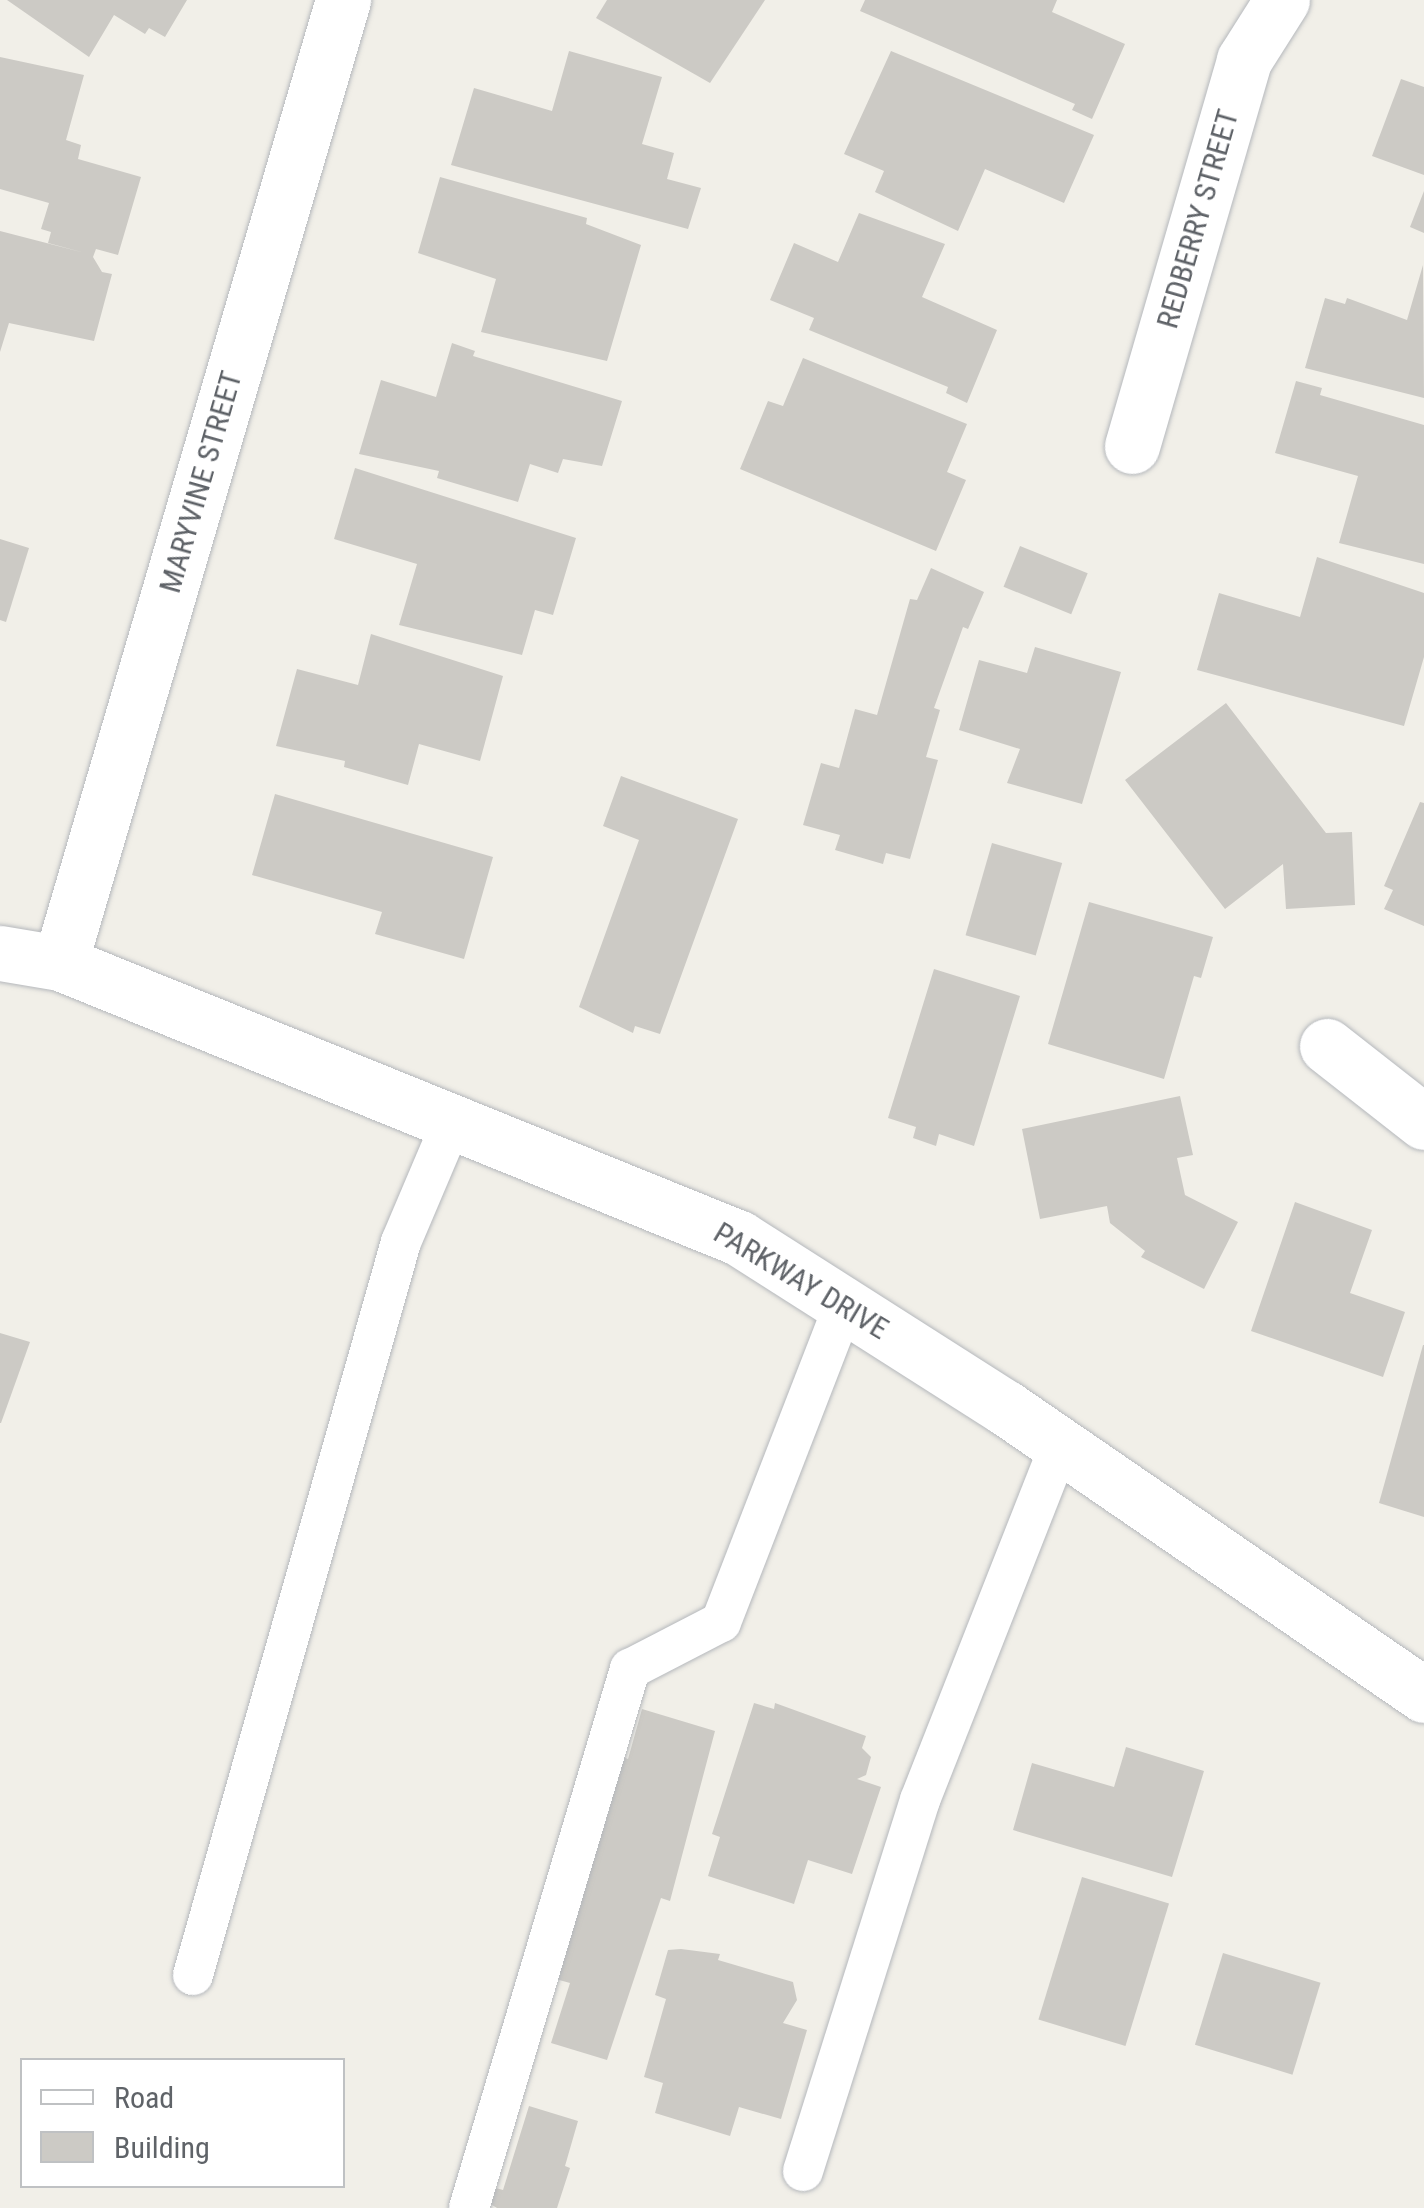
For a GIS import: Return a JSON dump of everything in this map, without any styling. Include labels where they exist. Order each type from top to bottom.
[{"type":"street","name":"MARYVINE STREET","points":[[60,963],[342,0]]},
{"type":"street","name":"REDBERRY STREET","points":[[1132,446],[1244,60],[1282,0]]},
{"type":"street","name":"PARKWAY DRIVE","points":[[0,953],[60,963],[739,1238],[1060,1445],[1424,1695]]},
{"type":"street","points":[[1328,1046],[1424,1122]]},
{"type":"lane","points":[[194,1975],[401,1242],[452,1122]]},
{"type":"lane","points":[[468,2208],[630,1669],[721,1622],[844,1305]]},
{"type":"lane","points":[[803,2171],[920,1800],[1060,1445]]},
{"type":"building","points":[[7,0],[187,0],[165,37],[149,28],[145,34],[114,15],[89,57]]},
{"type":"building","points":[[607,0],[765,0],[710,83],[596,18]]},
{"type":"building","points":[[865,0],[1057,0],[1052,12],[1125,44],[1092,119],[1072,110],[1075,104],[860,11]]},
{"type":"building","points":[[569,51],[662,77],[642,144],[674,153],[667,179],[701,188],[688,229],[451,165],[474,88],[552,111]]},
{"type":"building","points":[[891,51],[1094,135],[1064,203],[985,169],[958,231],[875,192],[884,171],[844,154]]},
{"type":"building","points":[[0,57],[84,75],[66,140],[81,145],[78,159],[141,177],[118,255],[96,249],[93,257],[102,272],[112,274],[94,341],[9,323],[0,352],[0,231],[85,253],[48,243],[51,232],[41,229],[49,203],[0,189]]},
{"type":"building","points":[[1401,79],[1424,87],[1424,175],[1372,156]]},
{"type":"building","points":[[440,177],[587,218],[586,224],[641,245],[607,361],[481,332],[496,279],[418,253]]},
{"type":"building","points":[[1424,191],[1424,233],[1410,227]]},
{"type":"building","points":[[859,213],[945,244],[922,297],[997,330],[967,403],[946,393],[948,387],[809,330],[814,318],[770,300],[794,243],[838,262]]},
{"type":"building","points":[[1423,265],[1424,398],[1305,368],[1325,298],[1345,304],[1347,298],[1407,320]]},
{"type":"building","points":[[452,343],[475,351],[473,356],[622,401],[602,466],[563,459],[558,473],[530,464],[518,502],[437,478],[439,471],[359,454],[381,380],[436,397]]},
{"type":"building","points":[[803,358],[967,424],[947,472],[966,480],[936,551],[740,469],[768,401],[783,406]]},
{"type":"building","points":[[1296,381],[1322,388],[1320,395],[1424,425],[1424,564],[1339,543],[1358,476],[1275,453]]},
{"type":"building","points":[[355,468],[576,538],[553,615],[535,610],[522,655],[399,625],[417,564],[334,539]]},
{"type":"building","points":[[0,539],[29,548],[6,622],[0,620]]},
{"type":"building","points":[[1020,546],[1088,573],[1071,614],[1004,587]]},
{"type":"building","points":[[1317,557],[1424,593],[1424,657],[1404,726],[1197,670],[1219,593],[1300,617]]},
{"type":"building","points":[[931,568],[984,592],[968,629],[963,627],[934,708],[940,710],[926,757],[938,760],[910,859],[886,853],[883,864],[835,850],[840,835],[803,825],[821,763],[839,768],[855,709],[877,715],[910,599],[917,600]]},
{"type":"building","points":[[371,634],[503,676],[480,761],[419,744],[408,785],[344,767],[345,761],[276,746],[297,669],[358,685]]},
{"type":"building","points":[[1035,647],[1121,672],[1082,804],[1007,783],[1020,749],[959,730],[979,660],[1027,673]]},
{"type":"building","points":[[1226,703],[1326,833],[1352,832],[1355,905],[1286,909],[1283,864],[1225,909],[1125,780]]},
{"type":"building","points":[[621,776],[738,819],[660,1034],[635,1026],[633,1033],[579,1007],[639,840],[603,826]]},
{"type":"building","points":[[275,794],[493,857],[464,959],[375,934],[382,912],[252,875]]},
{"type":"building","points":[[1420,802],[1424,803],[1424,926],[1384,909],[1393,890],[1384,886]]},
{"type":"building","points":[[992,843],[1062,863],[1036,955],[966,935]]},
{"type":"building","points":[[1089,902],[1213,937],[1201,978],[1194,976],[1164,1079],[1048,1044]]},
{"type":"building","points":[[934,969],[1020,996],[974,1146],[939,1134],[936,1146],[913,1138],[916,1127],[888,1118]]},
{"type":"building","points":[[1180,1096],[1193,1155],[1177,1158],[1185,1195],[1238,1222],[1204,1289],[1141,1257],[1145,1251],[1110,1223],[1107,1206],[1040,1219],[1022,1129]]},
{"type":"building","points":[[1295,1202],[1372,1230],[1350,1293],[1405,1312],[1383,1377],[1251,1331]]},
{"type":"building","points":[[0,1333],[30,1342],[1,1423],[0,1423]]},
{"type":"building","points":[[1424,1345],[1424,1517],[1379,1503]]},
{"type":"building","points":[[754,1703],[774,1709],[775,1703],[866,1736],[862,1748],[871,1757],[866,1775],[857,1779],[881,1787],[852,1874],[808,1860],[794,1904],[708,1876],[720,1837],[712,1834]]},
{"type":"building","points":[[642,1709],[715,1731],[670,1901],[661,1898],[607,2060],[551,2043],[570,1983],[552,1978],[617,1755],[628,1759]]},
{"type":"building","points":[[1126,1747],[1204,1771],[1172,1877],[1013,1830],[1032,1763],[1114,1787]]},
{"type":"building","points":[[1082,1877],[1169,1904],[1125,2046],[1038,2019]]},
{"type":"building","points":[[668,1950],[720,1954],[718,1960],[793,1982],[797,2000],[783,2023],[807,2030],[781,2119],[739,2107],[730,2136],[655,2113],[663,2083],[644,2077],[666,1999],[655,1995]]},
{"type":"building","points":[[1223,1953],[1321,1983],[1292,2075],[1195,2045]]},
{"type":"building","points":[[529,2106],[578,2121],[565,2166],[570,2168],[557,2208],[497,2208],[487,2202],[492,2187],[503,2190]]}]
